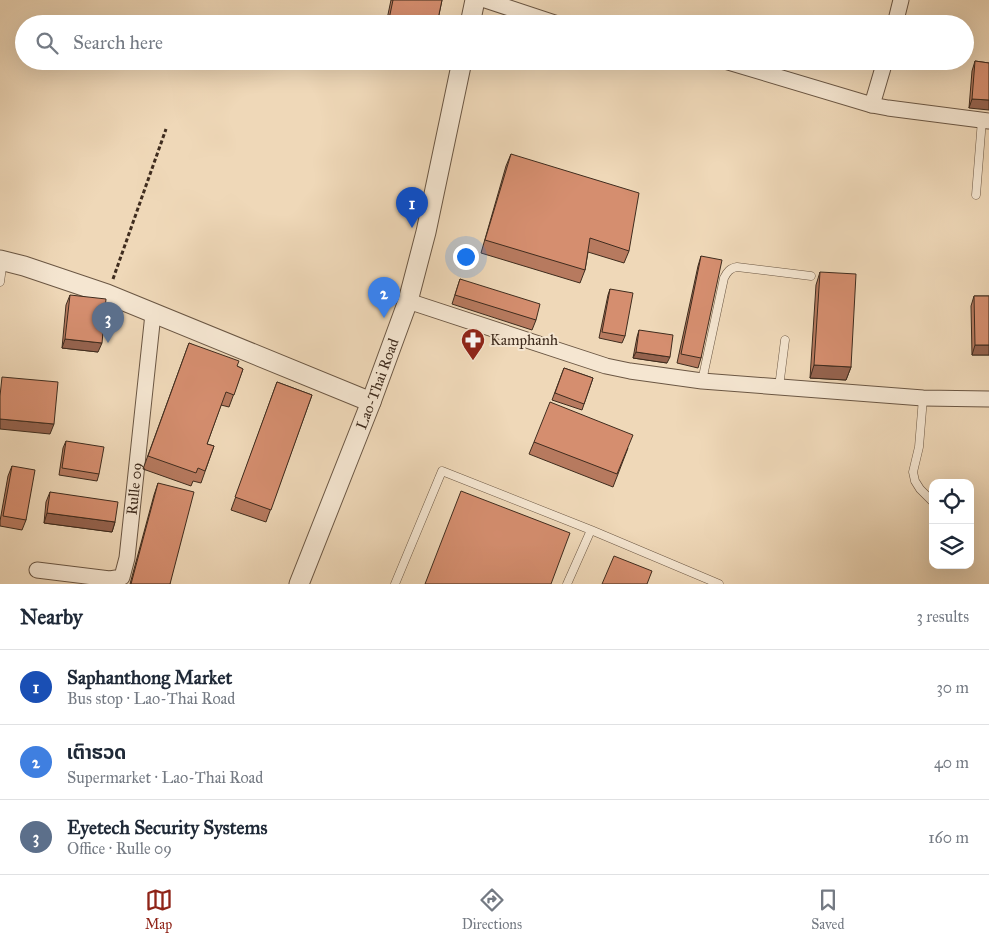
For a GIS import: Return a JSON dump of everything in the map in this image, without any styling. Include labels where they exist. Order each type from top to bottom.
[{"type":"street","points":[[472,15],[475,0]]},
{"type":"street","points":[[485,0],[531,15]]},
{"type":"street","points":[[897,15],[901,0]]},
{"type":"street","name":"Lao-Thai Road","points":[[299,584],[371,402],[408,301],[426,232],[460,70]]},
{"type":"street","points":[[755,70],[872,105],[985,120]]},
{"type":"street","points":[[872,105],[882,70]]},
{"type":"street","points":[[1,260],[107,294],[371,402]]},
{"type":"street","points":[[408,301],[606,366],[630,371],[702,381],[923,398],[989,399]]},
{"type":"street","name":"Rulle 09","points":[[37,570],[110,579],[122,577],[126,558],[153,314]]},
{"type":"lane","points":[[976,195],[985,120]]},
{"type":"lane","points":[[0,282],[1,260]]},
{"type":"lane","points":[[702,381],[724,278],[728,270],[732,267],[737,267],[811,276]]},
{"type":"lane","points":[[779,387],[784,340]]},
{"type":"lane","points":[[923,398],[919,447],[913,472],[915,481],[929,498]]},
{"type":"lane","points":[[396,584],[442,471],[591,530],[719,584]]},
{"type":"lane","points":[[567,584],[591,530]]},
{"type":"path","points":[[107,294],[166,129]]},
{"type":"building","points":[[393,0],[442,0],[439,15],[390,15]]},
{"type":"building","points":[[975,61],[989,63],[989,100],[972,99]]},
{"type":"building","points":[[511,154],[639,193],[629,251],[590,238],[585,270],[485,240]]},
{"type":"building","points":[[701,256],[722,260],[701,358],[681,354]]},
{"type":"building","points":[[820,272],[856,274],[851,367],[814,365]]},
{"type":"building","points":[[460,279],[540,304],[536,320],[455,295]]},
{"type":"building","points":[[610,289],[633,293],[625,336],[602,332]]},
{"type":"building","points":[[70,295],[106,299],[102,343],[65,339]]},
{"type":"building","points":[[974,296],[989,296],[989,345],[975,345]]},
{"type":"building","points":[[639,330],[673,335],[670,357],[636,352]]},
{"type":"building","points":[[189,343],[239,361],[237,366],[243,369],[234,395],[226,392],[207,444],[214,446],[205,471],[198,468],[196,473],[148,456]]},
{"type":"building","points":[[564,368],[593,378],[584,404],[555,393]]},
{"type":"building","points":[[2,377],[58,382],[54,424],[0,419]]},
{"type":"building","points":[[277,382],[312,395],[271,510],[235,497]]},
{"type":"building","points":[[550,402],[633,435],[617,474],[534,442]]},
{"type":"building","points":[[66,441],[104,447],[99,474],[62,468]]},
{"type":"building","points":[[12,466],[35,470],[26,520],[3,516]]},
{"type":"building","points":[[158,483],[194,492],[170,584],[131,584]]},
{"type":"building","points":[[461,491],[570,533],[551,584],[425,584]]},
{"type":"building","points":[[50,492],[118,502],[115,522],[47,513]]},
{"type":"building","points":[[614,556],[652,571],[647,584],[602,584]]},
{"type":"place","name":"Saphanthong Market","points":[[412,228]]},
{"type":"place","name":"ເຕົາຮວດ","points":[[384,318]]},
{"type":"place","name":"Eyetech Security Systems","points":[[108,343]]},
{"type":"place","name":"Kamphanh","points":[[473,361]]}]
